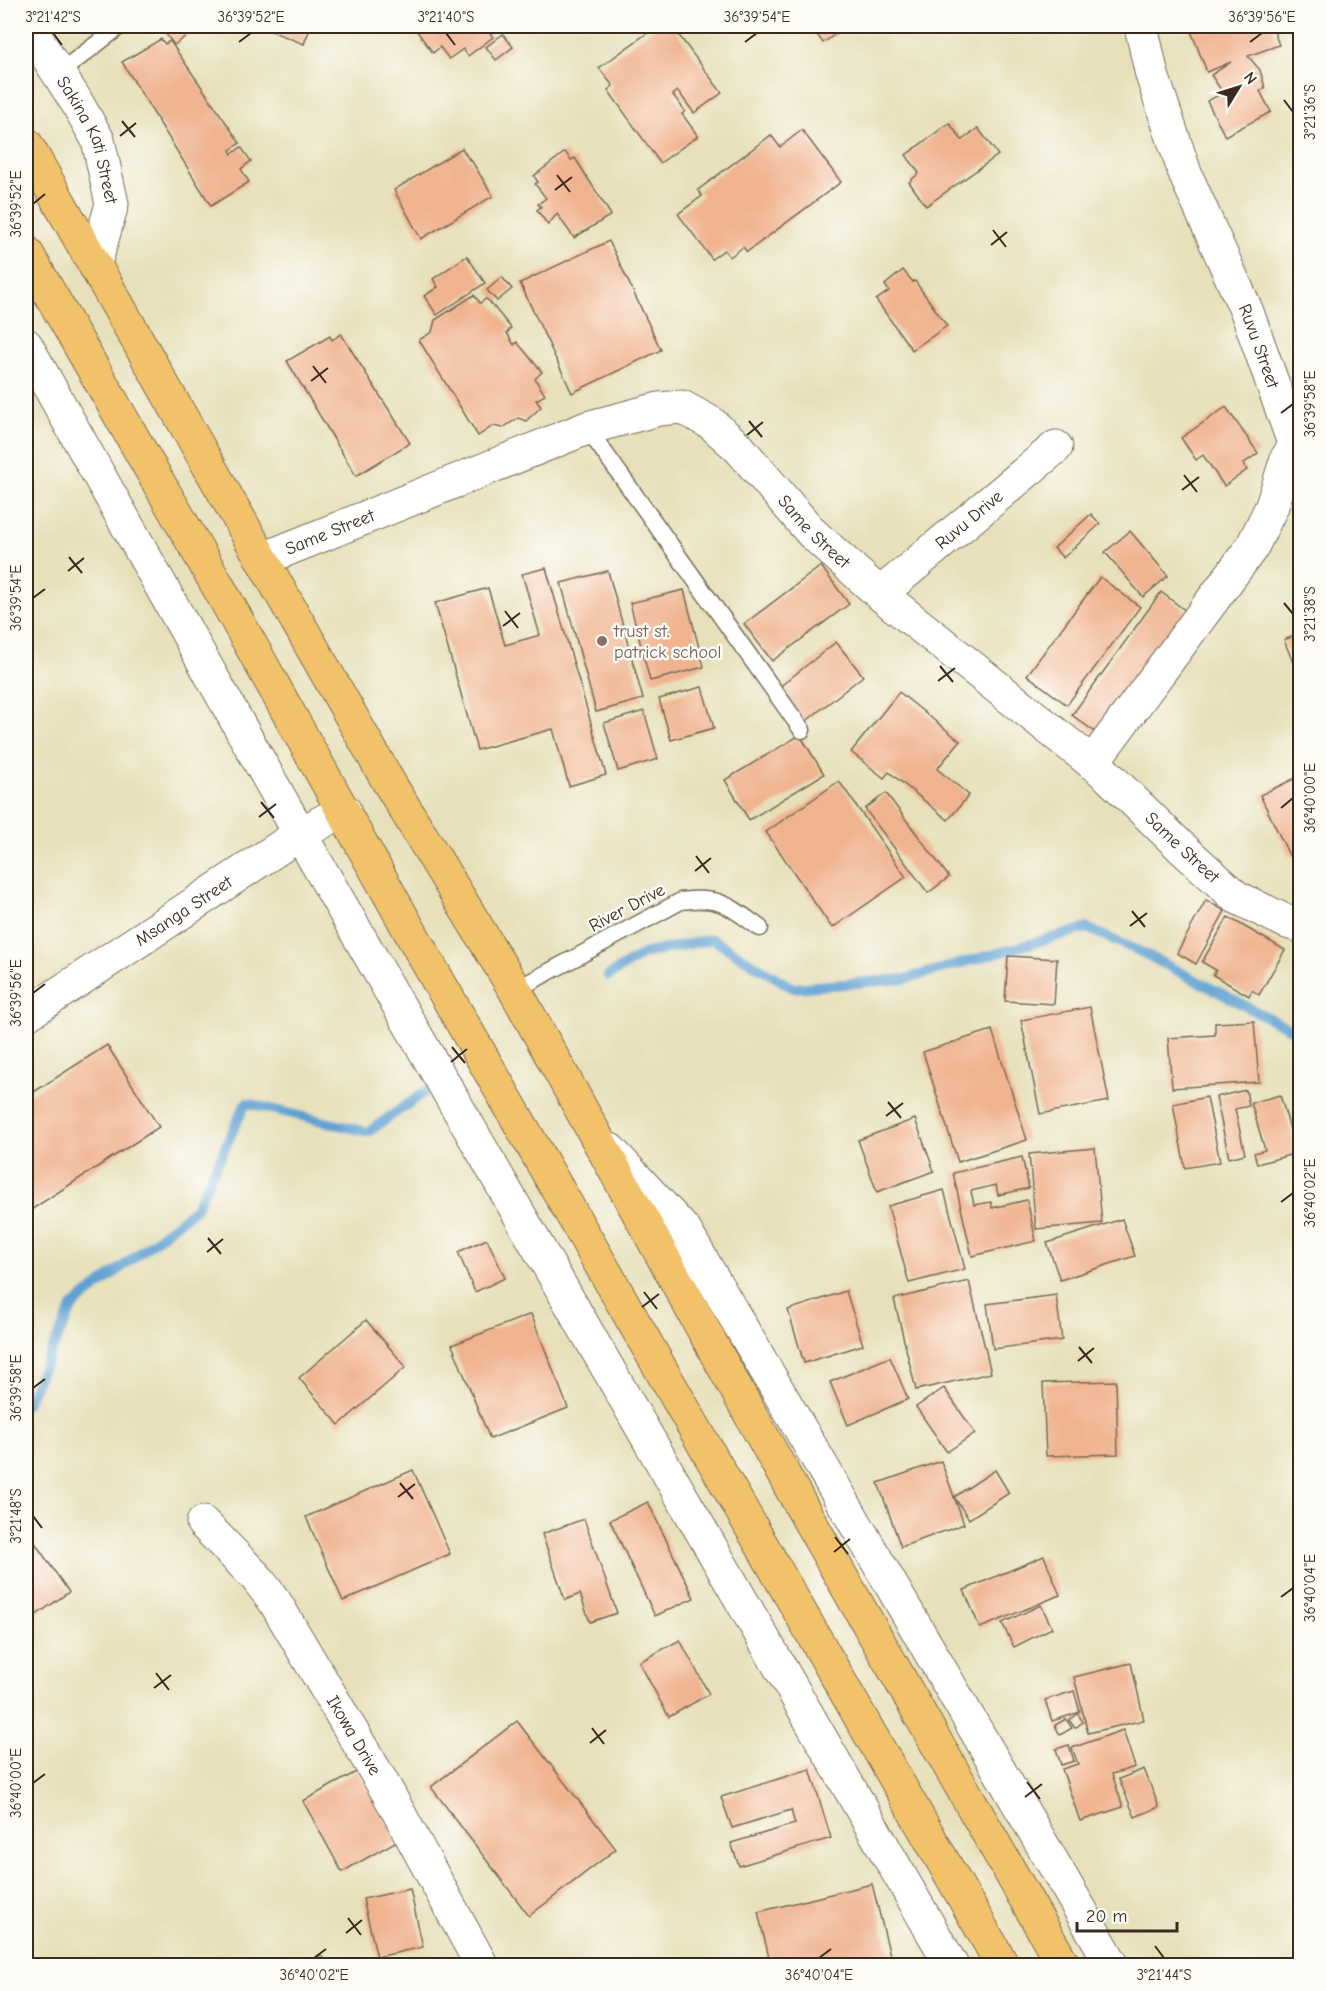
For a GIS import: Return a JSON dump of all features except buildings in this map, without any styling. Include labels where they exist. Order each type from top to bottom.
[{"type":"highway","points":[[26,144],[388,781],[515,990],[590,1129],[810,1522],[1064,1965]]},
{"type":"highway","points":[[26,252],[214,579],[421,951],[1003,1965]]},
{"type":"highway","points":[[761,1542],[810,1522]]},
{"type":"highway","points":[[901,1786],[946,1760]]},
{"type":"street","name":"Sakina Kati Street","points":[[28,26],[98,140],[112,204],[95,264]]},
{"type":"street","name":"Ruvu Street","points":[[1092,763],[1252,547],[1272,506],[1287,458],[1298,443],[1246,312],[1186,176],[1152,75],[1141,26]]},
{"type":"street","points":[[26,345],[300,834],[952,1965]]},
{"type":"street","name":"Same Street","points":[[263,559],[587,428],[659,409],[682,407],[711,423],[739,448],[812,532],[880,594],[1105,773],[1180,847],[1236,897],[1300,926]]},
{"type":"street","name":"Ruvu Drive","points":[[880,594],[1056,447]]},
{"type":"street","name":"Msanga Street","points":[[26,1015],[300,834],[344,810]]},
{"type":"street","points":[[590,1129],[685,1231],[1113,1965]]},
{"type":"street","name":"Ikowa Drive","points":[[202,1523],[256,1577],[275,1602],[387,1791],[482,1965]]},
{"type":"lane","points":[[59,74],[120,26]]},
{"type":"lane","points":[[587,428],[802,730]]},
{"type":"lane","name":"River Drive","points":[[515,990],[681,901],[703,898],[722,902],[760,928]]},
{"type":"waterway","points":[[608,976],[643,954],[712,939],[793,988],[905,979],[1087,928],[1145,954],[1290,1029],[1300,1024]]},
{"type":"waterway","points":[[26,1404],[73,1306],[196,1208],[246,1103],[368,1132],[431,1088]]},
{"type":"place","name":"trust st. patrick school","points":[[602,641]]}]
